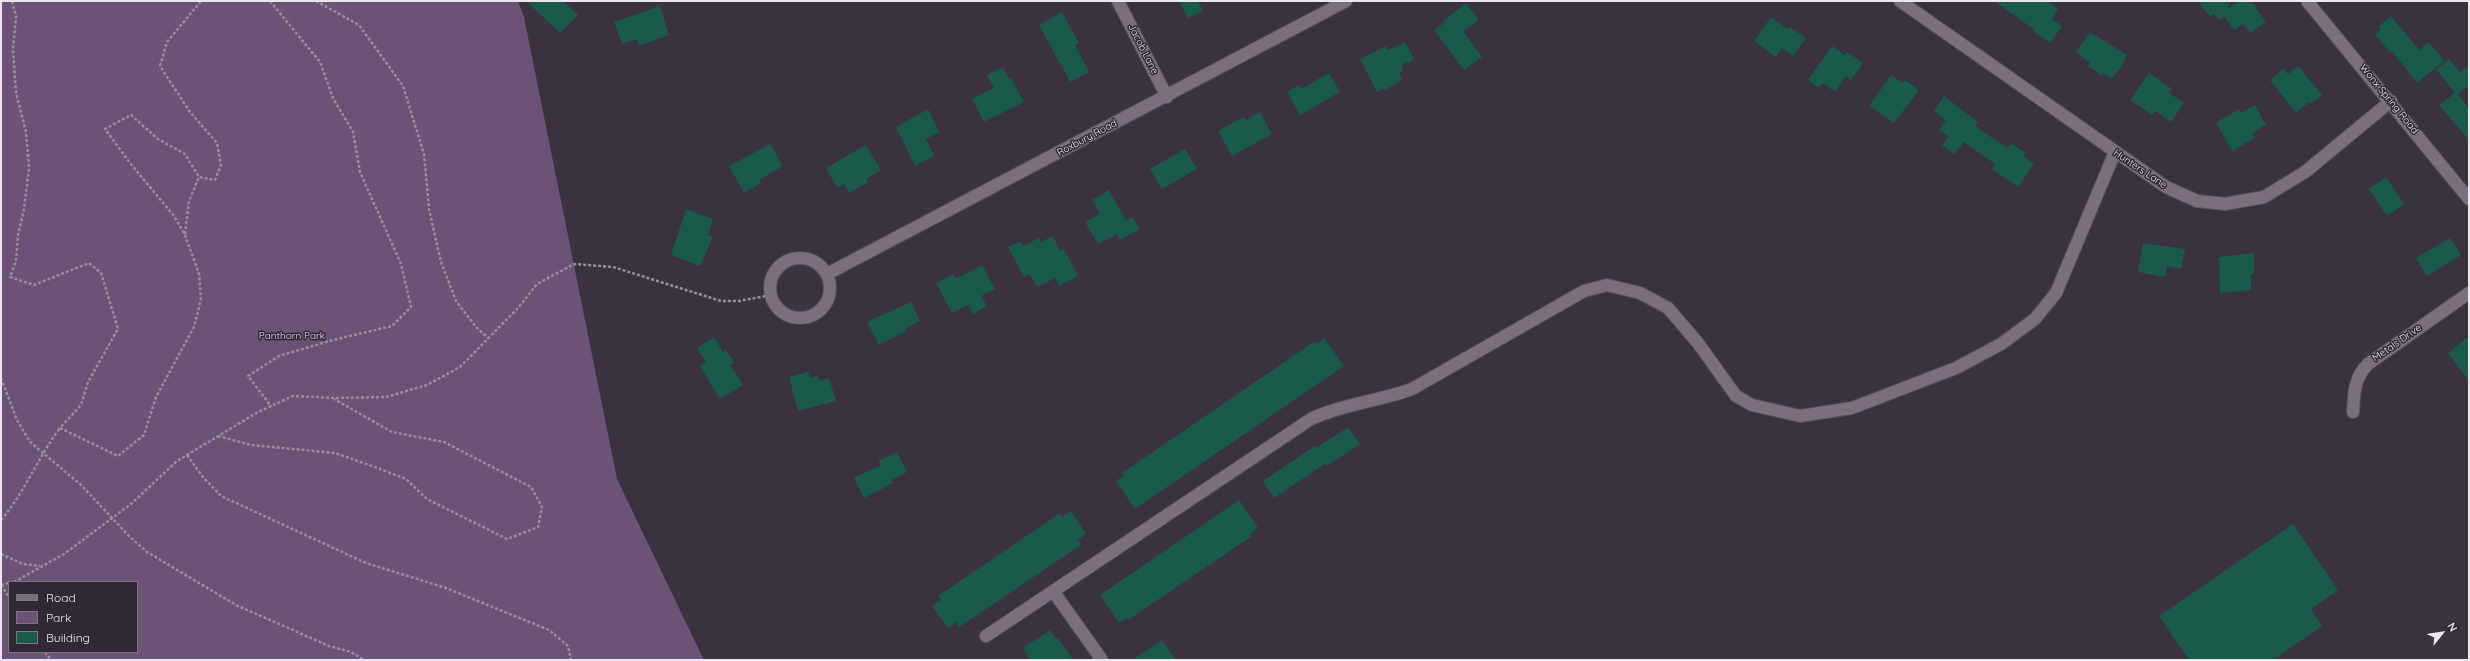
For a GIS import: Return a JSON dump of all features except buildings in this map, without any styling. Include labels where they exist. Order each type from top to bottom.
[{"type":"street","name":"Jacob Lane","points":[[1118,1],[1167,97]]},
{"type":"street","name":"Roxbury Road","points":[[827,274],[1167,97],[1346,1]]},
{"type":"street","name":"Hunters Lane","points":[[1900,1],[2166,187],[2197,201],[2225,204],[2264,197],[2305,172],[2391,101]]},
{"type":"street","name":"Wonx Spring Road","points":[[2307,1],[2391,101],[2469,199]]},
{"type":"street","points":[[986,636],[1311,419],[1330,410],[1384,399],[1412,389],[1561,302],[1584,291],[1607,285],[1640,293],[1668,308],[1698,343],[1736,396],[1752,405],[1772,411],[1800,416],[1852,408],[1956,368],[2001,344],[2035,319],[2056,293],[2115,152]]},
{"type":"street","points":[[800,258],[812,260],[820,265],[827,274],[830,288],[829,299],[821,310],[811,317],[799,318],[785,314],[776,306],[771,295],[771,283],[774,274],[781,265],[791,259],[800,258]]},
{"type":"street","name":"Metals Drive","points":[[2353,412],[2354,391],[2359,373],[2368,364],[2469,293]]},
{"type":"street","points":[[1053,591],[1102,660]]},
{"type":"path","points":[[1,520],[15,504],[43,453],[60,428],[81,404],[88,382],[118,330],[101,273],[89,262],[34,285],[10,277],[16,261],[18,236],[24,209],[28,168],[26,132],[16,93],[13,50],[16,16],[12,1]]},
{"type":"path","points":[[60,428],[118,456],[144,435],[156,398],[194,327],[201,299],[199,274],[185,235],[174,216],[130,163],[106,129],[131,115],[158,139],[185,154],[199,177],[214,180],[221,165],[217,143],[190,112],[160,66],[167,42],[201,1]]},
{"type":"path","points":[[270,1],[320,62],[333,98],[353,132],[360,172],[401,264],[411,307],[392,326],[302,348],[279,356],[262,366],[248,376],[271,406]]},
{"type":"path","points":[[316,1],[358,25],[403,86],[424,154],[429,208],[442,262],[456,301],[488,338]]},
{"type":"path","points":[[185,235],[189,201],[199,177]]},
{"type":"path","points":[[16,581],[64,554],[111,517],[131,504],[177,461],[271,406],[293,396],[334,398],[386,397],[427,384],[460,367],[519,307],[537,284],[574,264],[613,266],[721,301],[739,301],[771,295]]},
{"type":"path","points":[[1,378],[17,420],[30,442],[65,470],[148,552],[236,605],[329,646],[351,652],[364,660]]},
{"type":"path","points":[[218,436],[251,445],[335,453],[372,466],[406,479],[428,499],[507,539],[538,527],[542,507],[531,487],[444,442],[392,432],[334,398]]},
{"type":"path","points":[[187,455],[203,477],[221,496],[366,564],[446,588],[549,630],[568,646],[571,660]]},
{"type":"path","points":[[1,554],[23,564],[41,567]]},
{"type":"path","points":[[1,585],[8,596]]},
{"type":"green space","name":"Panthorn Park","points":[[1,1],[518,1],[524,17],[617,479],[704,660],[1,660]]}]
